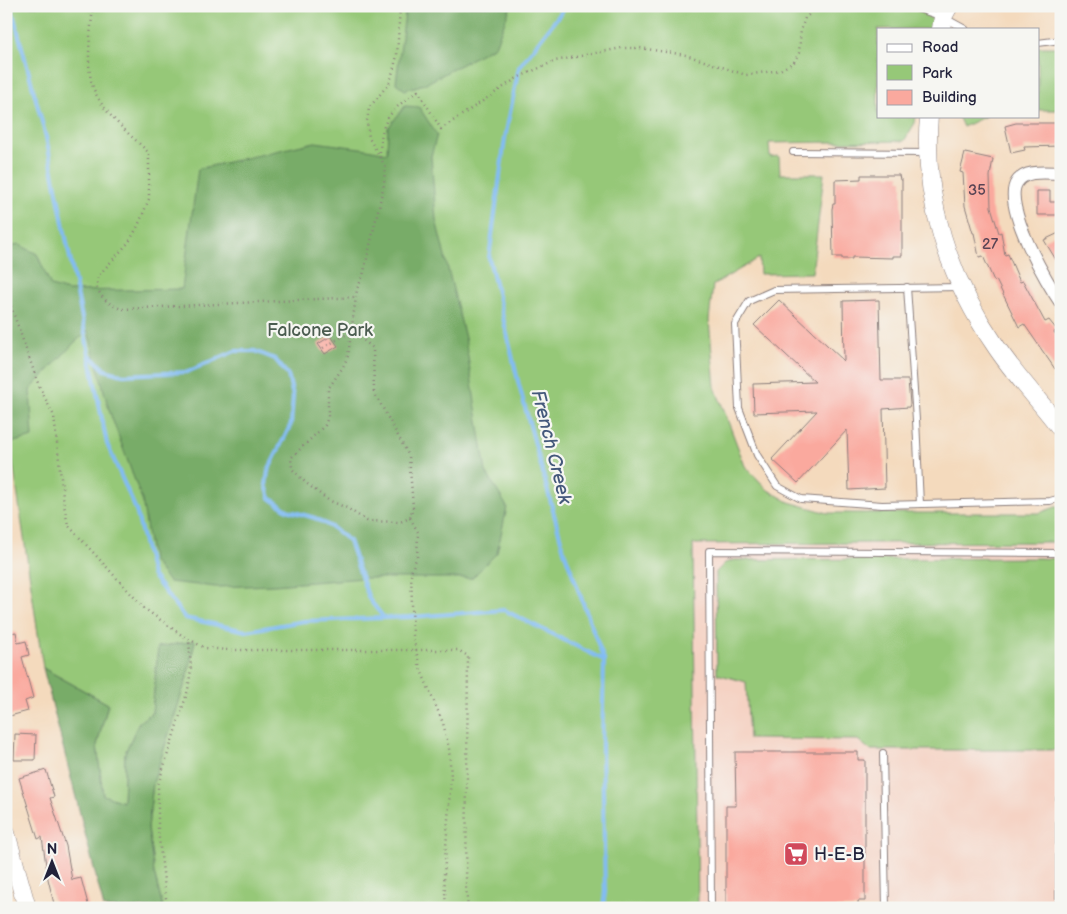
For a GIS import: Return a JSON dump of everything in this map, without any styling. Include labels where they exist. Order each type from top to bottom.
[{"type":"street","points":[[929,118],[928,153],[933,198],[944,246],[961,287],[995,346],[1060,427]]},
{"type":"street","points":[[1061,173],[1035,172],[1028,174],[1016,183],[1013,197],[1026,239],[1043,275],[1061,303]]},
{"type":"street","points":[[6,833],[27,908]]},
{"type":"lane","points":[[909,6],[944,17],[964,28]]},
{"type":"lane","points":[[1040,42],[1061,40]]},
{"type":"lane","points":[[793,152],[928,153]]},
{"type":"lane","points":[[907,287],[920,504]]},
{"type":"lane","points":[[961,287],[774,290],[750,301],[735,324],[739,408],[757,455],[777,486],[801,499],[882,505],[1050,501],[1061,498]]},
{"type":"lane","points":[[711,908],[709,551],[1061,553]]},
{"type":"lane","points":[[883,753],[886,908]]},
{"type":"lane","points":[[1059,908],[1059,799],[1061,799]]},
{"type":"path","points":[[93,6],[89,68],[94,91],[108,112],[149,153],[149,199],[138,226],[130,242],[103,268],[96,283],[98,290],[107,303],[122,309],[356,297]]},
{"type":"path","points":[[400,6],[397,56],[390,82],[369,108],[367,121],[369,138],[385,166],[384,184],[356,297],[348,356],[343,367],[328,388],[328,417],[325,425],[291,458],[292,469],[328,500],[347,508],[367,521],[400,522],[410,518]]},
{"type":"path","points":[[379,154],[380,139],[388,116],[397,105],[418,90],[442,129],[517,78],[555,62],[622,48],[640,48],[686,54],[746,75],[780,70],[794,62],[799,53],[801,29],[805,18],[819,6]]},
{"type":"path","points":[[6,292],[39,386],[54,416],[68,525],[145,609],[205,648],[228,650],[458,650],[468,656],[466,889],[468,908]]},
{"type":"path","points":[[323,348],[352,331]]},
{"type":"path","points":[[352,331],[373,348],[374,392],[409,456],[413,507],[410,518],[418,532],[417,557],[412,572],[413,638],[420,668],[443,723],[449,748],[451,777],[444,875],[446,908]]},
{"type":"path","points":[[168,908],[158,830],[158,785],[188,690],[191,669],[189,639]]},
{"type":"shaded area","points":[[1061,542],[1061,908],[698,908],[693,544]]},
{"type":"green space","name":"Falcone Park","points":[[6,6],[942,6],[934,28],[877,28],[877,118],[916,118],[915,123],[904,141],[769,143],[770,157],[779,156],[780,174],[824,174],[812,273],[760,274],[759,258],[713,285],[709,320],[715,387],[745,466],[768,490],[789,502],[828,513],[1039,513],[1061,505],[1061,542],[693,544],[698,908],[163,908],[154,873],[148,828],[153,783],[187,677],[195,641],[158,647],[152,713],[139,722],[125,753],[123,802],[103,796],[97,745],[108,704],[43,668],[6,415]]},
{"type":"green space","points":[[406,6],[511,6],[495,46],[427,83],[405,90],[396,83]]},
{"type":"green space","points":[[1040,47],[1061,47],[1061,110],[1040,110]]},
{"type":"green space","points":[[405,106],[419,107],[437,135],[431,156],[436,220],[465,338],[486,472],[507,507],[497,553],[472,578],[364,578],[274,585],[216,587],[169,582],[152,560],[142,500],[109,410],[88,331],[74,343],[30,390],[33,437],[10,443],[6,415],[6,249],[18,244],[37,254],[51,286],[68,291],[182,289],[198,169],[315,142],[387,153],[388,128]]},
{"type":"green space","points":[[959,118],[982,118],[963,127]]},
{"type":"green space","points":[[1061,559],[1061,750],[870,750],[858,740],[749,739],[746,682],[717,674],[716,572],[725,563],[734,560]]},
{"type":"green space","points":[[195,641],[187,677],[153,783],[148,828],[154,873],[163,908],[104,908],[43,668],[108,704],[97,745],[103,795],[123,802],[125,753],[139,722],[152,713],[158,647]]},
{"type":"building","points":[[1016,123],[1061,123],[1061,146],[1024,147],[1025,150],[1011,153],[1005,126]]},
{"type":"building","points":[[965,153],[993,159],[990,176],[991,207],[999,233],[1001,232],[1005,255],[1008,254],[1020,282],[1023,281],[1045,322],[1049,320],[1057,330],[1054,332],[1061,342],[1061,365],[1055,369],[1024,324],[1019,327],[983,256],[979,257],[974,233],[965,206],[963,173],[960,172]]},
{"type":"building","points":[[861,175],[899,175],[900,180],[902,180],[902,256],[893,256],[893,258],[852,257],[852,259],[833,257],[832,209],[833,204],[835,204],[835,180],[861,179]]},
{"type":"building","points":[[1037,191],[1050,191],[1050,202],[1057,202],[1057,215],[1037,215]]},
{"type":"building","points":[[1061,232],[1061,268],[1044,240]]},
{"type":"building","points":[[779,300],[844,361],[843,301],[879,300],[881,380],[908,380],[910,404],[909,407],[883,409],[885,488],[849,490],[847,430],[798,483],[772,459],[817,411],[754,413],[753,384],[815,382],[754,325]]},
{"type":"building","points":[[331,336],[338,346],[325,354],[318,344]]},
{"type":"building","points":[[16,632],[18,643],[26,641],[29,655],[22,657],[33,698],[25,701],[28,711],[6,717],[6,634]]},
{"type":"building","points":[[15,734],[36,735],[35,760],[14,760]]},
{"type":"building","name":"H-E-B","points":[[735,752],[858,752],[858,760],[865,760],[865,901],[858,901],[858,908],[726,908],[726,806],[736,806]]},
{"type":"building","points":[[46,770],[54,797],[50,798],[66,846],[72,880],[81,878],[89,908],[55,908],[48,879],[42,837],[38,839],[19,778]]},
{"type":"waterway","points":[[11,6],[46,137],[107,444],[136,510],[152,575],[185,618],[246,631],[304,621],[410,617],[504,610],[604,660]]},
{"type":"waterway","name":"French Creek","points":[[566,6],[519,67],[505,138],[489,258],[519,385],[564,551],[604,660],[602,746],[605,892],[603,908]]},
{"type":"waterway","points":[[90,355],[105,370],[123,375],[187,372],[235,351],[255,351],[275,359],[288,375],[293,396],[291,424],[268,471],[266,485],[270,498],[287,510],[315,518],[333,528],[349,541],[369,599],[384,618]]},
{"type":"place","name":"H-E-B","points":[[796,854]]}]
